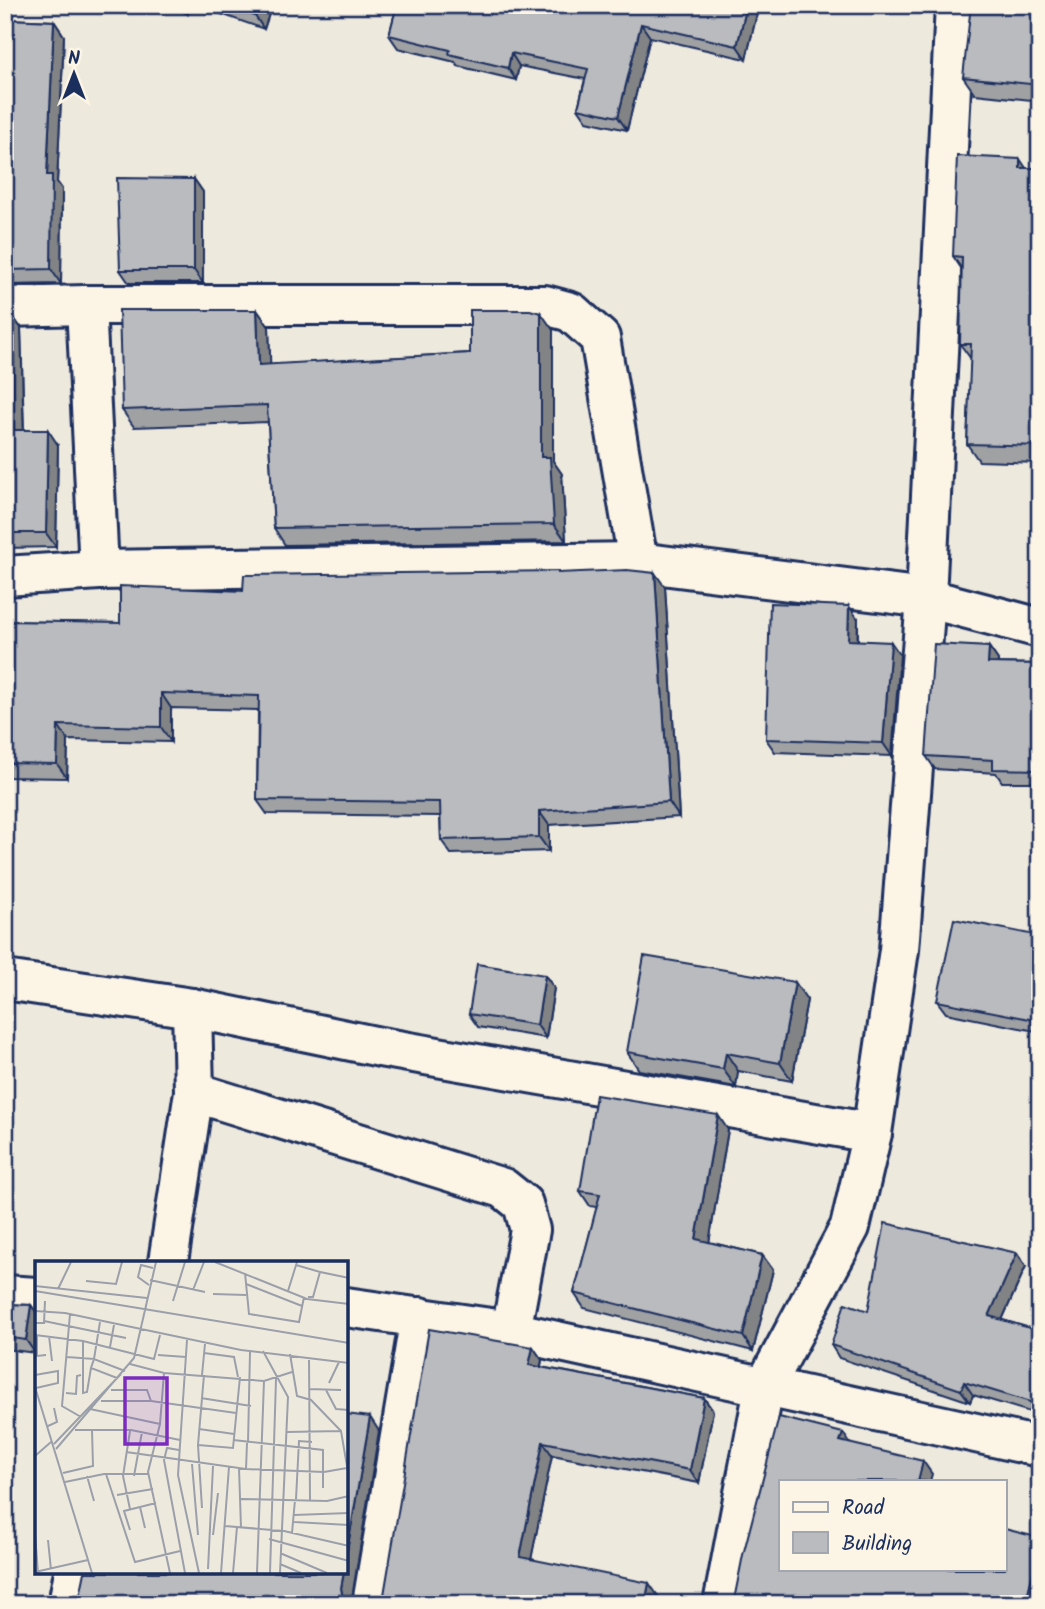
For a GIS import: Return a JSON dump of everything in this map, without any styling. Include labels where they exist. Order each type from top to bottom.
[{"type":"street","points":[[723,1604],[764,1388],[850,1227],[872,1133],[899,950],[926,598],[955,5]]},
{"type":"street","points":[[86,305],[99,570]]},
{"type":"street","points":[[5,307],[545,305],[571,312],[600,338],[638,562]]},
{"type":"street","points":[[5,576],[99,570],[638,562],[926,598],[1040,628]]},
{"type":"street","points":[[5,981],[192,1008],[380,1047],[872,1133]]},
{"type":"street","points":[[168,1261],[194,1092],[192,1008]]},
{"type":"street","points":[[194,1092],[503,1188],[523,1205],[530,1230],[511,1331]]},
{"type":"street","points":[[5,1295],[35,1297]]},
{"type":"street","points":[[348,1307],[511,1331],[1040,1447]]},
{"type":"street","points":[[372,1604],[420,1317]]},
{"type":"street","points":[[68,1604],[74,1574]]},
{"type":"building","points":[[223,5],[258,5],[255,16]]},
{"type":"building","points":[[397,5],[747,5],[737,46],[641,24],[618,117],[578,108],[588,69],[511,53],[508,68],[449,54],[450,50],[389,35]]},
{"type":"building","points":[[971,5],[1040,5],[1040,85],[963,77]]},
{"type":"building","points":[[5,19],[54,21],[47,175],[52,175],[51,269],[5,270]]},
{"type":"building","points":[[957,156],[1020,159],[1020,168],[1040,168],[1040,446],[967,444],[971,344],[960,344],[962,257],[953,256]]},
{"type":"building","points":[[117,178],[194,179],[194,270],[120,270]]},
{"type":"building","points":[[119,310],[257,310],[259,365],[470,353],[470,310],[530,310],[541,313],[541,457],[550,457],[554,524],[274,528],[267,405],[122,410]]},
{"type":"building","points":[[5,314],[11,314],[14,430],[48,430],[46,533],[5,533]]},
{"type":"building","points":[[627,570],[655,573],[669,802],[539,811],[539,837],[441,840],[440,802],[257,800],[259,696],[161,693],[161,727],[58,725],[57,764],[5,763],[5,621],[120,623],[120,586],[243,591],[244,575]]},
{"type":"building","points":[[770,603],[849,606],[848,640],[891,642],[883,743],[766,739]]},
{"type":"building","points":[[934,644],[989,647],[988,663],[1040,664],[1040,770],[993,769],[993,760],[926,756]]},
{"type":"building","points":[[954,919],[1040,936],[1040,1021],[937,1001]]},
{"type":"building","points":[[644,956],[795,982],[780,1063],[726,1053],[723,1069],[627,1052]]},
{"type":"building","points":[[477,964],[545,975],[537,1025],[469,1014]]},
{"type":"building","points":[[596,1095],[718,1115],[696,1239],[762,1255],[743,1336],[574,1293],[600,1194],[580,1191]]},
{"type":"building","points":[[885,1223],[1017,1253],[989,1316],[1040,1331],[1040,1405],[964,1382],[961,1390],[831,1345],[845,1303],[868,1311]]},
{"type":"building","points":[[5,1304],[31,1305],[26,1340],[5,1337]]},
{"type":"building","points":[[429,1329],[533,1347],[529,1365],[704,1398],[690,1470],[543,1442],[520,1557],[649,1583],[645,1604],[380,1604],[384,1595]]},
{"type":"building","points":[[348,1414],[370,1417],[348,1545]]},
{"type":"building","points":[[779,1417],[843,1433],[840,1441],[923,1461],[918,1480],[779,1480],[779,1570],[1006,1570],[1006,1529],[1040,1538],[1025,1604],[731,1604]]},
{"type":"building","points":[[85,1574],[344,1574],[341,1588],[346,1604],[76,1604]]}]
